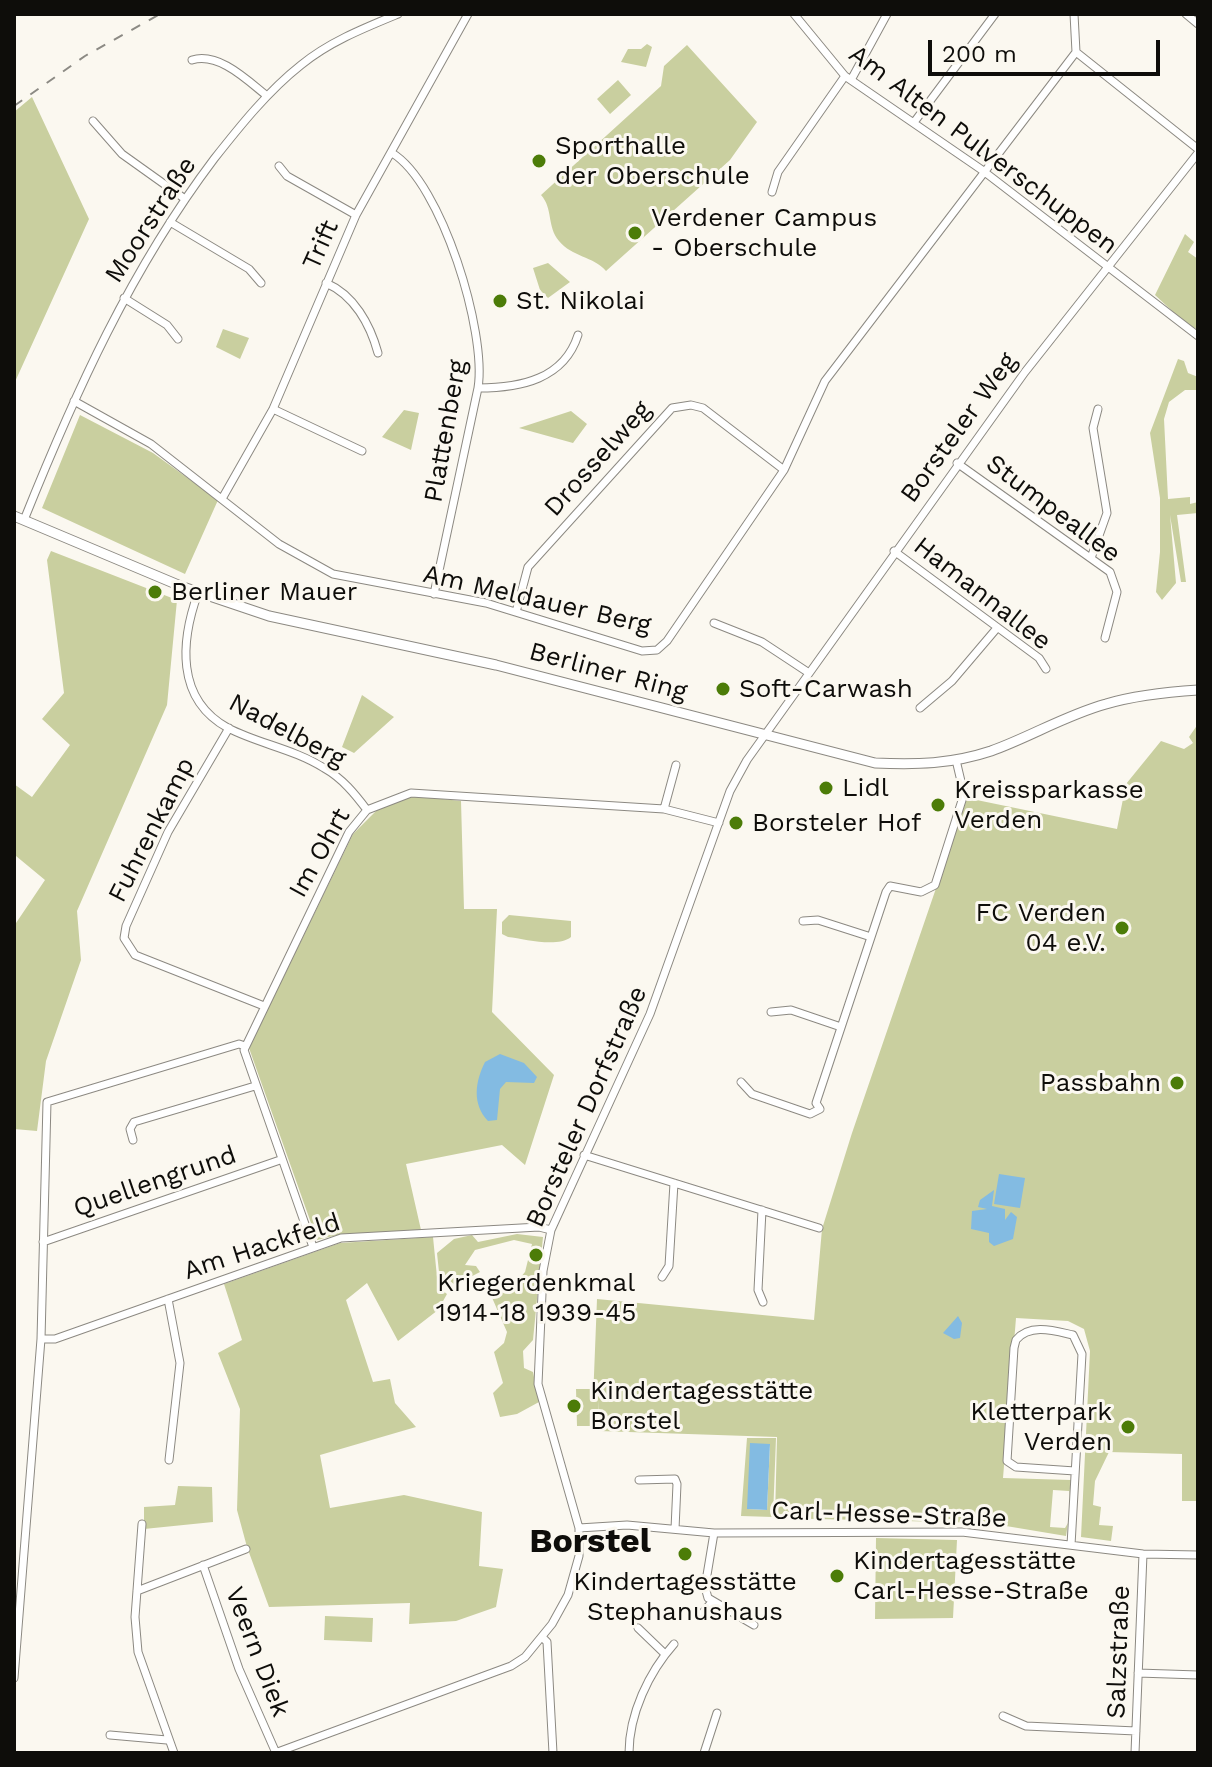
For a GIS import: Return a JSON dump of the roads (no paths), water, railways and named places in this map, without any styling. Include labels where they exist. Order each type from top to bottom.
[{"type":"street","name":"Moorstraße","points":[[19,518],[124,298],[185,199],[267,96],[323,49],[398,14]]},
{"type":"street","name":"Trift","points":[[223,497],[273,409],[356,215],[468,14]]},
{"type":"street","name":"Am Alten Pulverschuppen","points":[[794,14],[848,78],[915,121],[982,170],[1198,336]]},
{"type":"street","points":[[772,192],[778,172],[848,78],[887,14]]},
{"type":"street","points":[[915,121],[995,14]]},
{"type":"street","points":[[1074,14],[1076,52],[1198,151]]},
{"type":"street","points":[[1186,14],[1198,24]]},
{"type":"street","name":"Am Meldauer Berg","points":[[74,401],[151,444],[223,497],[279,544],[333,574],[516,612],[642,651],[657,650],[667,641],[784,470],[825,381],[982,170],[1076,52]]},
{"type":"street","points":[[192,60],[209,58],[236,71],[267,96]]},
{"type":"street","points":[[93,121],[122,154],[185,199]]},
{"type":"street","name":"Borsteler Weg","points":[[765,736],[957,463],[1198,151]]},
{"type":"street","name":"Plattenberg","points":[[392,153],[406,165],[422,187],[444,230],[480,347],[478,388],[434,594]]},
{"type":"street","points":[[279,166],[287,176],[356,215]]},
{"type":"street","points":[[170,222],[249,269],[261,283]]},
{"type":"street","points":[[326,283],[349,298],[371,329],[378,353]]},
{"type":"street","points":[[124,298],[167,325],[178,339]]},
{"type":"street","points":[[478,388],[493,388],[550,374],[565,363],[578,335]]},
{"type":"street","name":"Drosselweg","points":[[516,612],[528,567],[672,408],[691,405],[703,408],[784,470]]},
{"type":"street","points":[[273,409],[362,451]]},
{"type":"street","points":[[1091,558],[1107,513],[1093,428],[1098,409]]},
{"type":"street","name":"Stumpeallee","points":[[957,463],[1110,572],[1117,585],[1115,606],[1105,638]]},
{"type":"street","name":"Berliner Ring","points":[[19,518],[198,593],[269,616],[496,665],[875,763],[921,766],[956,760],[992,751],[1106,704],[1158,693],[1198,690]]},
{"type":"street","name":"Hamannallee","points":[[894,551],[1039,658],[1046,669]]},
{"type":"street","name":"Nadelberg","points":[[198,593],[184,644],[185,668],[196,697],[207,711],[229,728],[292,752],[327,770],[367,810]]},
{"type":"street","points":[[714,623],[762,642],[809,673]]},
{"type":"street","points":[[920,708],[952,681],[997,628]]},
{"type":"street","name":"Fuhrenkamp","points":[[229,728],[156,855],[126,926],[124,938],[135,955],[264,1006]]},
{"type":"street","name":"Borsteler Dorfstraße","points":[[280,1752],[490,1676],[525,1657],[543,1638],[562,1608],[575,1575],[579,1528],[538,1384],[543,1271],[551,1230],[656,1000],[738,776],[765,736]]},
{"type":"street","points":[[741,1082],[752,1094],[810,1114],[820,1109],[816,1103],[890,886],[921,892],[935,885],[964,794],[956,760]]},
{"type":"street","points":[[664,809],[676,765]]},
{"type":"street","name":"Im Ohrt","points":[[245,1046],[349,832],[367,810],[411,793],[664,809],[719,823]]},
{"type":"street","points":[[803,921],[818,920],[871,937]]},
{"type":"street","points":[[771,1012],[791,1010],[841,1027]]},
{"type":"street","points":[[14,1678],[41,1339],[47,1102],[239,1044],[245,1046],[244,1055],[313,1247]]},
{"type":"street","points":[[133,1140],[130,1129],[134,1122],[255,1086]]},
{"type":"street","points":[[584,1155],[819,1228]]},
{"type":"street","name":"Quellengrund","points":[[43,1242],[280,1160]]},
{"type":"street","points":[[662,1277],[669,1266],[674,1183]]},
{"type":"street","points":[[762,1210],[758,1290],[763,1302]]},
{"type":"street","name":"Am Hackfeld","points":[[41,1339],[55,1339],[341,1238],[539,1227],[551,1230]]},
{"type":"street","points":[[168,1299],[180,1363],[169,1460]]},
{"type":"street","points":[[1071,1545],[1082,1363],[1080,1343],[1073,1335],[1040,1329],[1028,1331],[1016,1340],[1014,1348],[1007,1461],[1016,1467],[1075,1471]]},
{"type":"street","points":[[639,1480],[675,1479],[675,1529]]},
{"type":"street","points":[[142,1524],[135,1617],[138,1652],[174,1753]]},
{"type":"street","name":"Carl-Hesse-Straße","points":[[579,1528],[627,1525],[714,1533],[962,1532],[1143,1554],[1198,1555]]},
{"type":"street","points":[[714,1533],[705,1587],[711,1603],[754,1625]]},
{"type":"street","name":"Veern Diek","points":[[137,1591],[246,1549]]},
{"type":"street","name":"Salzstraße","points":[[1135,1753],[1143,1554]]},
{"type":"street","name":"Veern Diek","points":[[203,1565],[244,1682],[280,1752]]},
{"type":"street","points":[[699,1617],[711,1603]]},
{"type":"street","points":[[638,1628],[665,1654]]},
{"type":"street","points":[[543,1638],[547,1642],[553,1753]]},
{"type":"street","points":[[629,1753],[632,1724],[665,1654],[674,1644]]},
{"type":"street","points":[[1138,1673],[1198,1675]]},
{"type":"street","points":[[704,1753],[717,1713]]},
{"type":"street","points":[[1003,1716],[1026,1726],[1136,1731]]},
{"type":"street","points":[[110,1735],[167,1740]]},
{"type":"water","points":[[500,1054],[524,1063],[537,1077],[534,1083],[506,1082],[500,1089],[497,1120],[488,1121],[479,1107],[477,1085],[485,1062]]},
{"type":"water","points":[[999,1174],[1025,1178],[1020,1208],[994,1204]]},
{"type":"water","points":[[994,1190],[992,1206],[1005,1209],[1005,1220],[1011,1212],[1017,1217],[1013,1239],[994,1246],[989,1242],[989,1233],[971,1229],[972,1211],[987,1209],[978,1207],[980,1200]]},
{"type":"water","points":[[958,1316],[962,1323],[960,1338],[954,1339],[943,1333]]},
{"type":"water","points":[[750,1443],[770,1444],[767,1510],[747,1509]]},
{"type":"railway","points":[[14,106],[85,56],[160,14]]},
{"type":"place","name":"Sporthalle der Oberschule","points":[[539,161]]},
{"type":"place","name":"Verdener Campus - Oberschule","points":[[635,233]]},
{"type":"place","name":"St. Nikolai","points":[[500,301]]},
{"type":"place","name":"Berliner Mauer","points":[[155,592]]},
{"type":"place","name":"Soft-Carwash","points":[[723,689]]},
{"type":"place","name":"Lidl","points":[[826,788]]},
{"type":"place","name":"Kreissparkasse Verden","points":[[938,805]]},
{"type":"place","name":"Borsteler Hof","points":[[736,823]]},
{"type":"place","name":"FC Verden 04 e.V.","points":[[1122,928]]},
{"type":"place","name":"Passbahn","points":[[1177,1083]]},
{"type":"place","name":"Kriegerdenkmal 1914-18 1939-45","points":[[536,1255]]},
{"type":"place","name":"Kindertagesstätte Borstel","points":[[574,1406]]},
{"type":"place","name":"Kletterpark Verden","points":[[1128,1427]]},
{"type":"place","name":"Kindertagesstätte Stephanushaus","points":[[685,1554]]},
{"type":"place","name":"Kindertagesstätte Carl-Hesse-Straße","points":[[837,1576]]},
{"type":"district","name":"Borstel","points":[[590,1542]]}]
